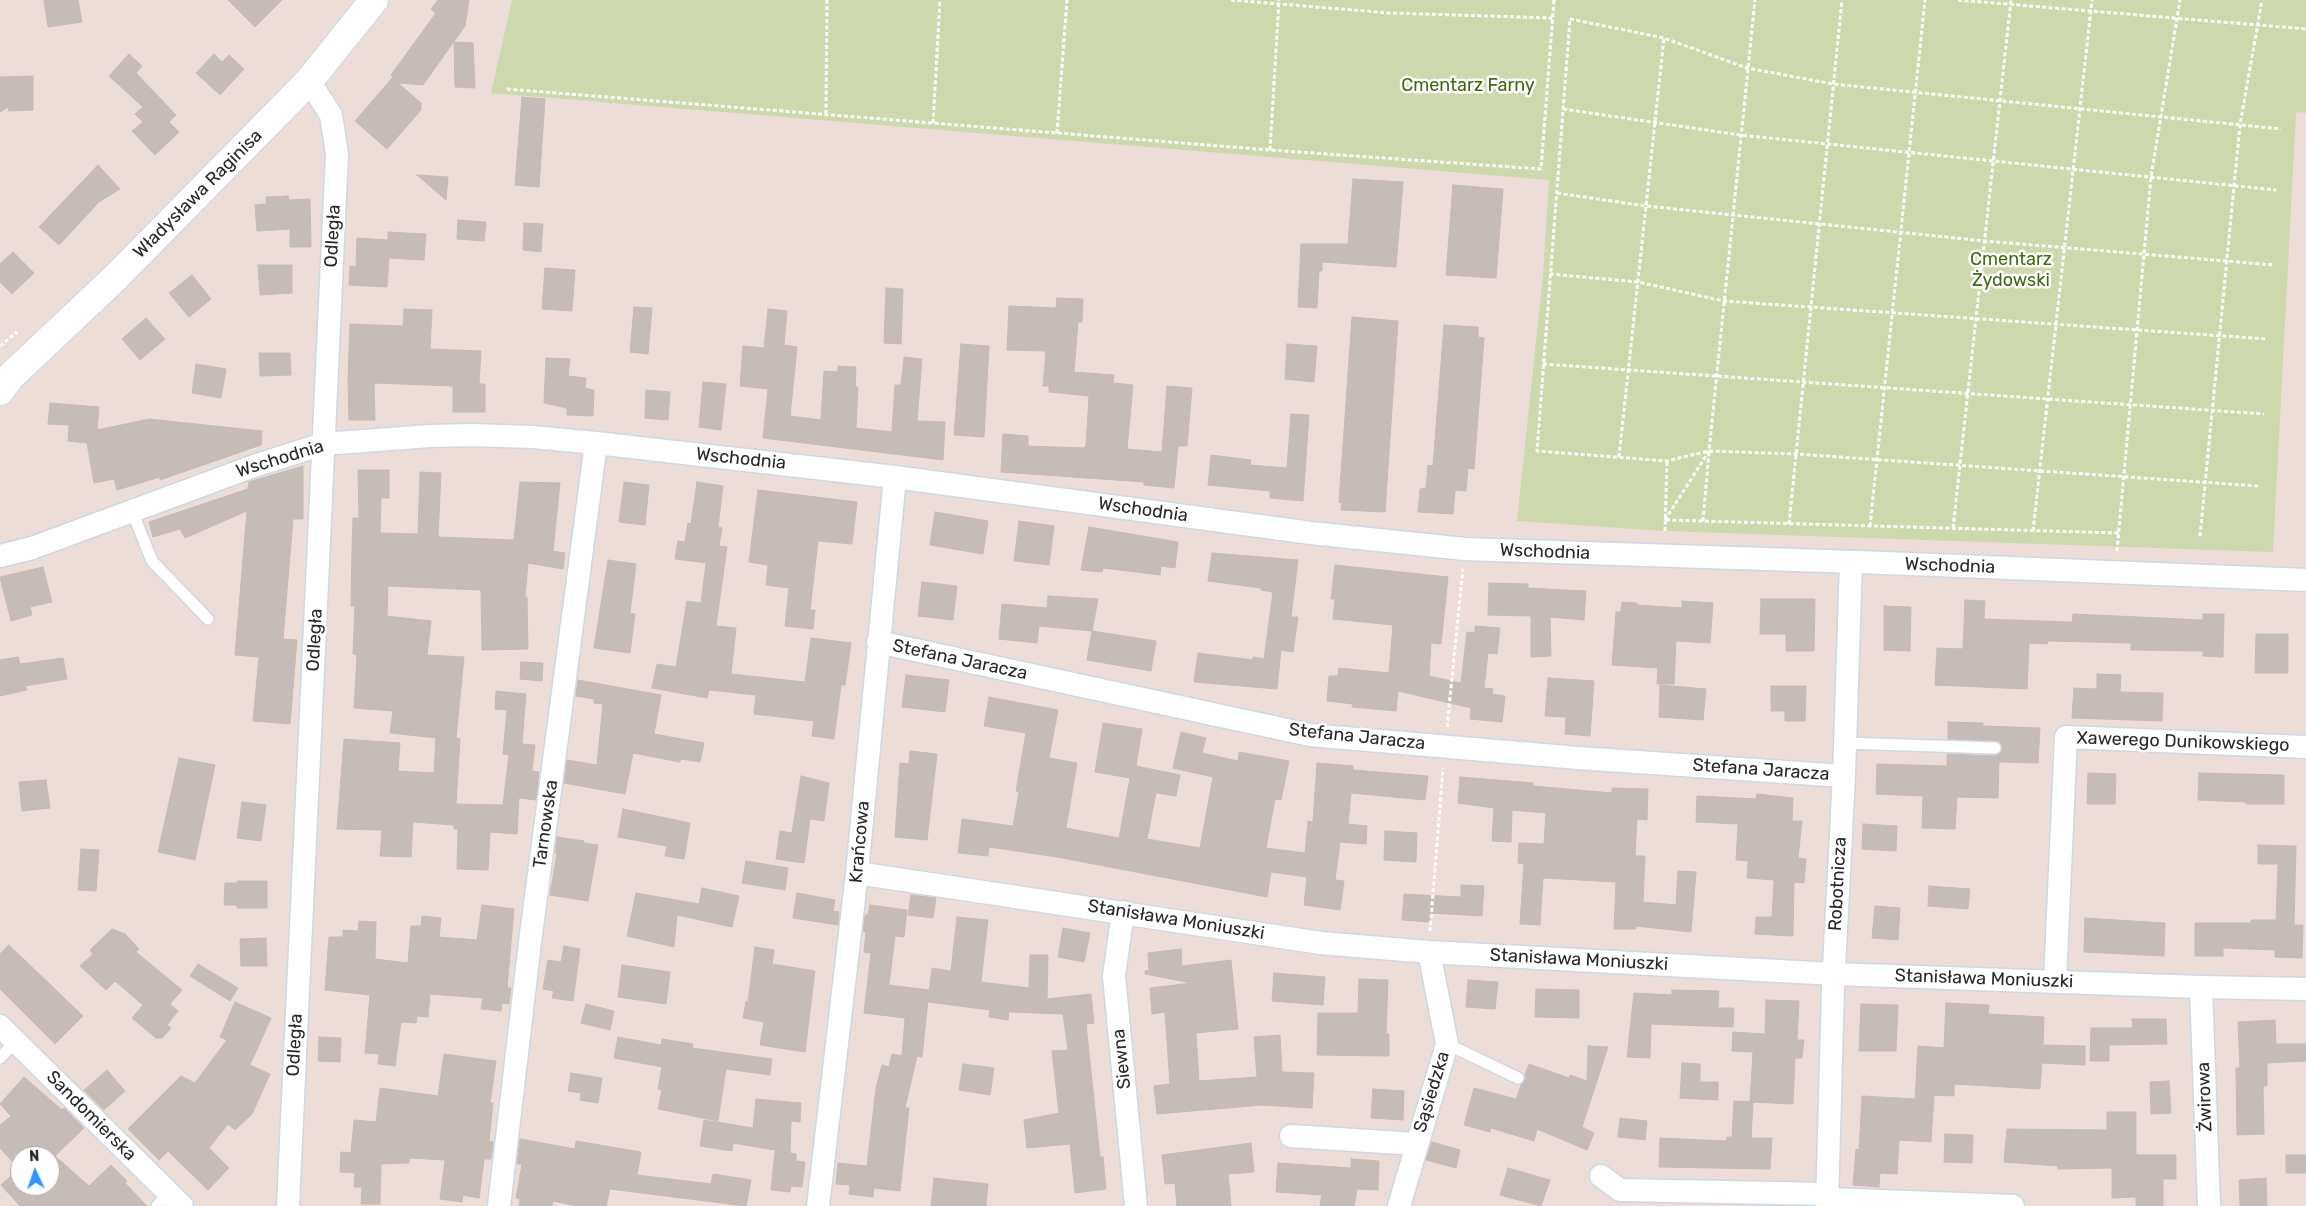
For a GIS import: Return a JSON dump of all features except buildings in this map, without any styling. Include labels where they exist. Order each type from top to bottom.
[{"type":"street","name":"Władysława Raginisa","points":[[3,383],[116,277],[309,82],[374,0]]},
{"type":"street","name":"Odległa","points":[[288,1206],[337,154],[331,115],[309,82]]},
{"type":"street","name":"Wschodnia","points":[[0,556],[32,548],[254,466],[323,444],[430,436],[470,436],[533,437],[895,476],[1311,533],[1465,549],[2306,580]]},
{"type":"street","name":"Tarnowska","points":[[499,1206],[529,952],[596,443]]},
{"type":"street","name":"Krańcowa","points":[[818,1206],[857,874],[895,476]]},
{"type":"street","name":"Robotnicza","points":[[1828,1200],[1834,974],[1844,776],[1851,562]]},
{"type":"street","name":"Stefana Jaracza","points":[[878,642],[1310,735],[1578,758],[1844,776]]},
{"type":"street","name":"Xawerego Dunikowskiego","points":[[2055,981],[2066,737],[2306,747]]},
{"type":"street","name":"Stanisława Moniuszki","points":[[857,874],[1123,912],[1321,943],[1429,952],[1834,974],[2306,989]]},
{"type":"street","name":"Siewna","points":[[1123,912],[1114,976],[1136,1206]]},
{"type":"street","name":"Sąsiedzka","points":[[1399,1206],[1447,1044],[1429,952]]},
{"type":"street","name":"Żwirowa","points":[[2201,987],[2209,1206]]},
{"type":"street","name":"Sandomierska","points":[[8,1034],[170,1202]]},
{"type":"street","name":"Sąsiedzka","points":[[1291,1136],[1416,1144]]},
{"type":"street","points":[[1601,1176],[1620,1190],[1828,1200],[2013,1206]]},
{"type":"lane","points":[[132,511],[152,561],[208,619]]},
{"type":"lane","points":[[1845,743],[1995,748]]},
{"type":"lane","points":[[0,1058],[8,1034]]},
{"type":"lane","points":[[1447,1044],[1518,1078]]},
{"type":"path","points":[[826,114],[828,0]]},
{"type":"path","points":[[934,123],[940,0]]},
{"type":"path","points":[[1057,133],[1067,0]]},
{"type":"path","points":[[1231,0],[1279,2],[1390,12],[1552,18]]},
{"type":"path","points":[[507,89],[1270,150],[1541,169],[1554,0]]},
{"type":"path","points":[[1703,521],[1732,215],[1755,0]]},
{"type":"path","points":[[1789,524],[1842,0]]},
{"type":"path","points":[[1870,526],[1925,0]]},
{"type":"path","points":[[1958,0],[2010,6],[2306,29]]},
{"type":"path","points":[[1953,528],[2011,0]]},
{"type":"path","points":[[2033,531],[2092,0]]},
{"type":"path","points":[[2116,559],[2151,177],[2180,0]]},
{"type":"path","points":[[2200,536],[2240,125],[2259,26],[2262,0]]},
{"type":"path","points":[[1270,150],[1279,2]]},
{"type":"path","points":[[2258,486],[1796,454],[1709,451],[1667,461],[1537,451],[1570,19],[1664,38],[1747,68],[1833,84],[2281,129]]},
{"type":"path","points":[[1619,457],[1664,38]]},
{"type":"path","points":[[1563,109],[1740,135],[2276,190]]},
{"type":"path","points":[[1557,192],[1646,206],[1985,241],[2274,265]]},
{"type":"path","points":[[1550,274],[1638,282],[1724,301],[2267,339]]},
{"type":"path","points":[[0,346],[17,332]]},
{"type":"path","points":[[1544,364],[1968,395],[2264,414]]},
{"type":"path","points":[[1665,520],[1709,451]]},
{"type":"path","points":[[1665,530],[1667,461]]},
{"type":"path","points":[[1665,520],[2119,533]]},
{"type":"green space","name":"Cmentarz Żydowski","points":[[512,0],[2306,0],[2306,113],[2296,112],[2273,552],[1665,531],[1517,521],[1543,275],[1549,180],[491,93]]},
{"type":"park label","name":"Cmentarz Farny","points":[[1468,86]]}]
